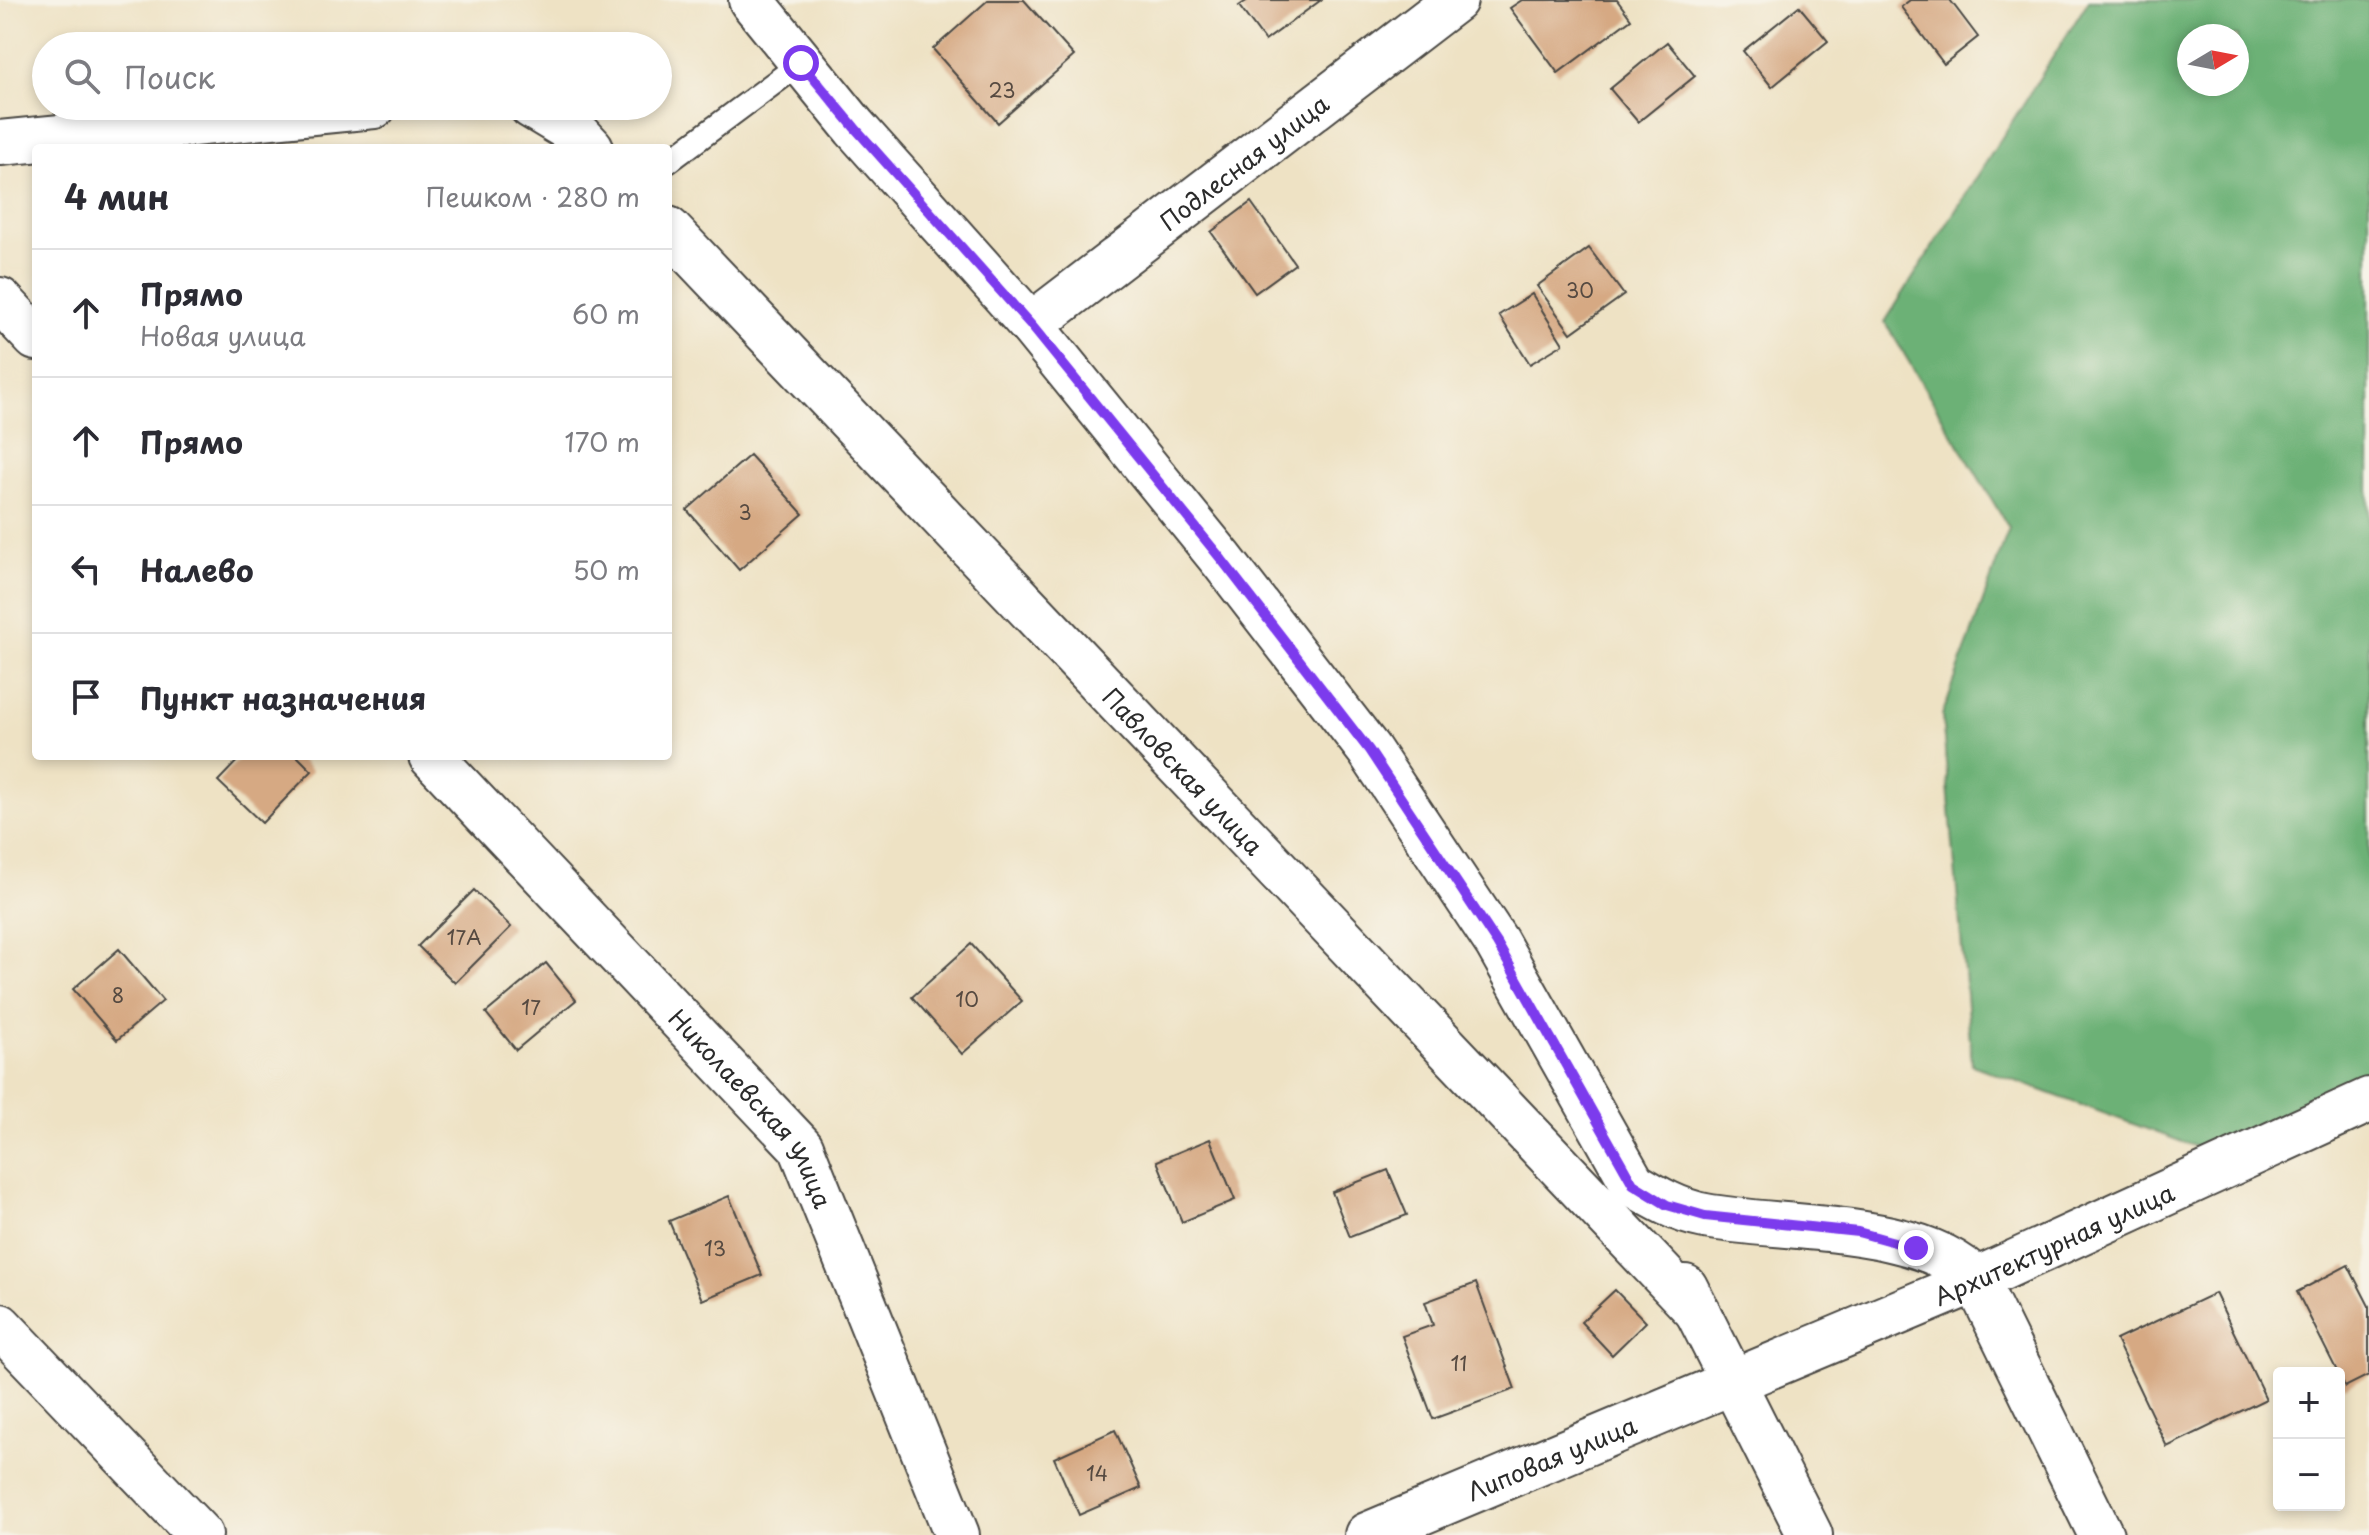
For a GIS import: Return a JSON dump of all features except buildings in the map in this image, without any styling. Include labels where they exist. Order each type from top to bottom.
[{"type":"street","points":[[751,0],[855,128],[1031,325],[1222,560],[1369,750],[1497,943],[1633,1184],[1810,1535]]},
{"type":"street","name":"Подлесная улица","points":[[1031,325],[1455,0]]},
{"type":"street","points":[[0,143],[232,120]]},
{"type":"street","points":[[554,120],[579,135],[587,144]]},
{"type":"street","name":"Павловская улица","points":[[672,233],[1698,1312]]},
{"type":"street","points":[[0,300],[32,334]]},
{"type":"street","name":"Николаевская улица","points":[[435,760],[801,1147],[957,1535]]},
{"type":"street","name":"Архитектурная улица","points":[[1734,1381],[1976,1280],[2369,1100]]},
{"type":"street","points":[[1633,1184],[1667,1205],[1705,1216],[1858,1232],[1962,1265],[1976,1280],[2101,1535]]},
{"type":"street","points":[[0,1326],[200,1535]]},
{"type":"street","name":"Липовая улица","points":[[1367,1535],[1734,1381]]},
{"type":"lane","points":[[672,159],[801,63]]},
{"type":"green space","points":[[2089,0],[2369,0],[2369,1106],[2264,1172],[1972,1065],[1942,716],[2009,528],[1885,322]]},
{"type":"route","points":[[801,63],[1031,325],[1222,560],[1369,750],[1497,943],[1633,1184],[1667,1205],[1705,1216],[1858,1232],[1916,1248]]}]
